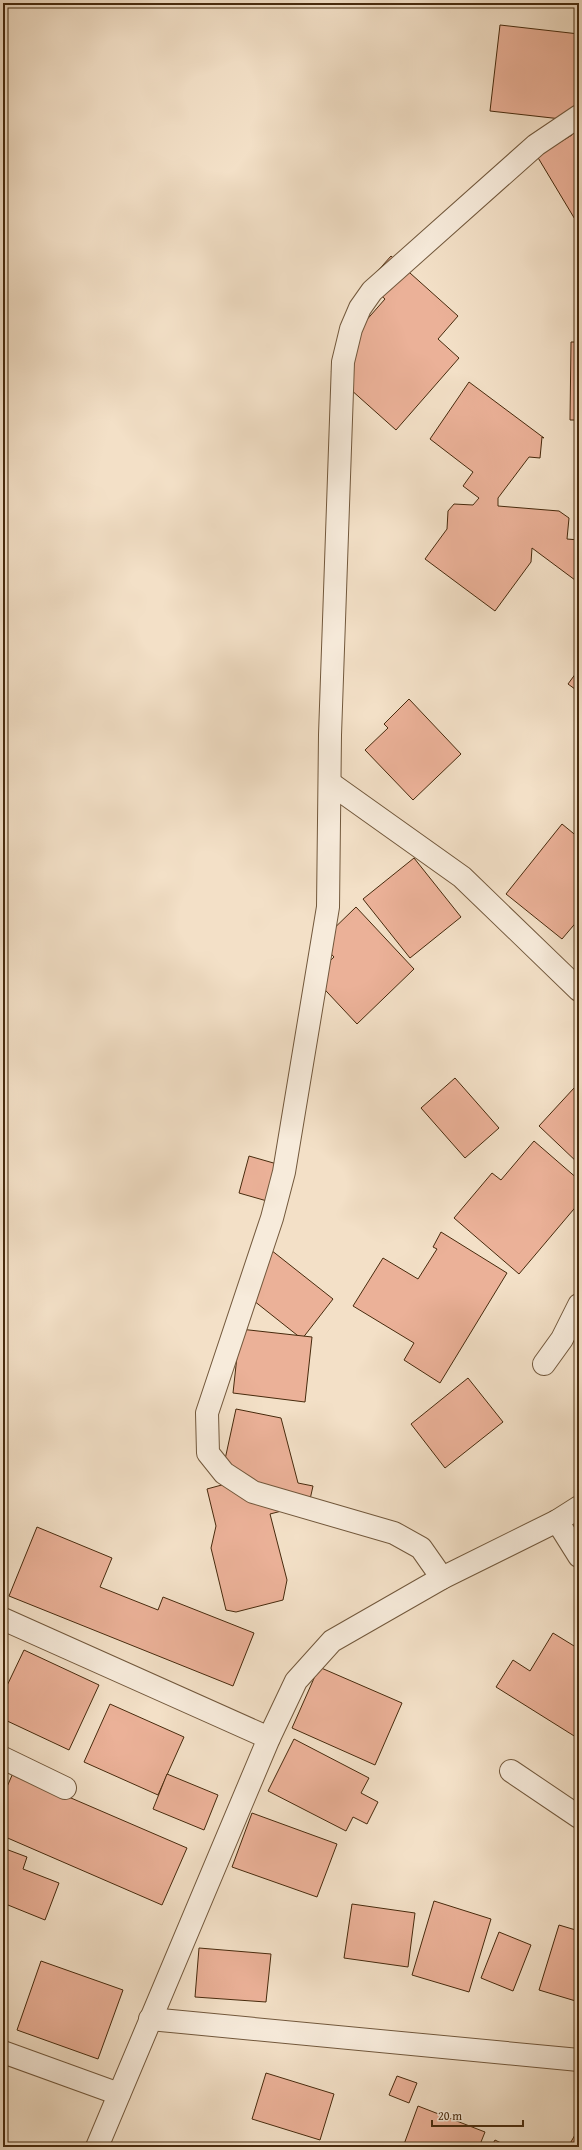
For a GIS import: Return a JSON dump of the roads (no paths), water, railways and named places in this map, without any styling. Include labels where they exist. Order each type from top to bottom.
[{"type":"street","points":[[442,1578],[421,1548],[394,1533],[253,1492],[224,1473],[208,1453],[207,1414],[272,1218],[284,1172],[328,907],[337,513],[343,370],[352,329],[360,308],[372,291],[536,145],[579,116]]},
{"type":"street","points":[[330,783],[462,878],[579,990]]},
{"type":"street","points":[[544,1364],[562,1339],[579,1305]]},
{"type":"street","points":[[97,2147],[269,1738],[296,1681],[332,1641],[442,1578],[557,1521],[579,1507]]},
{"type":"street","points":[[557,1521],[579,1556]]},
{"type":"street","points":[[3,1619],[269,1738]]},
{"type":"street","points":[[3,1758],[65,1788]]},
{"type":"street","points":[[511,1771],[579,1817]]},
{"type":"street","points":[[150,2019],[579,2060]]},
{"type":"street","points":[[3,2052],[119,2094]]}]
